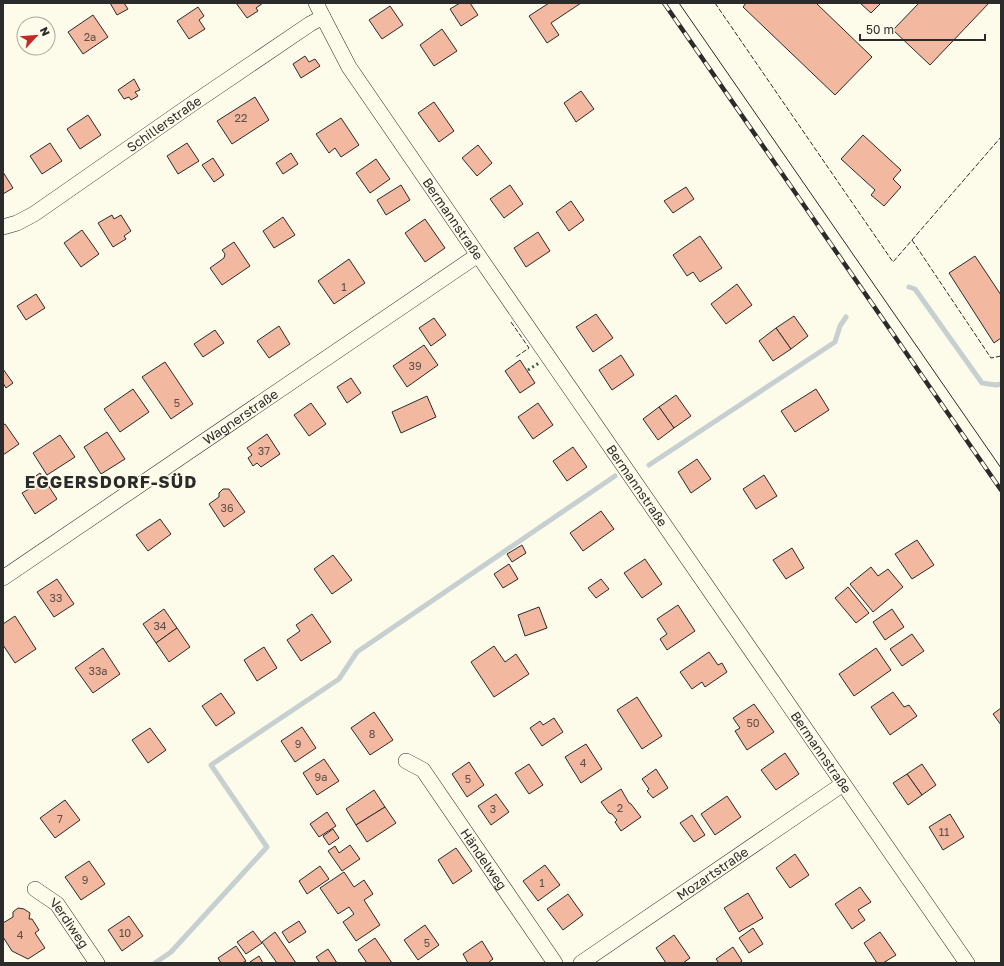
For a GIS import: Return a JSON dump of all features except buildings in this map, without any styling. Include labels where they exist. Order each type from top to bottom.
[{"type":"street","name":"Bermannstraße","points":[[316,3],[349,66],[967,963]]},
{"type":"street","name":"Schillerstraße","points":[[3,227],[16,223],[34,214],[192,104],[313,22],[323,18]]},
{"type":"street","name":"Wagnerstraße","points":[[3,578],[478,255]]},
{"type":"street","name":"Händelweg","points":[[406,761],[423,770],[555,963]]},
{"type":"street","name":"Mozartstraße","points":[[581,963],[843,784]]},
{"type":"street","name":"Verdiweg","points":[[35,889],[57,904],[97,963]]},
{"type":"waterway","points":[[909,287],[915,289],[982,383],[996,385],[1001,384]]},
{"type":"waterway","points":[[649,465],[835,342],[840,326],[846,317]]},
{"type":"waterway","points":[[155,963],[171,952],[267,847],[211,765],[339,679],[357,652],[615,476]]},
{"type":"tram line","points":[[679,3],[1001,468]]},
{"type":"railway","points":[[664,3],[1001,490]]},
{"type":"hedge","points":[[528,370],[539,363]]},
{"type":"fence","points":[[715,3],[893,262],[1001,137]]},
{"type":"fence","points":[[912,240],[991,358],[1001,356]]},
{"type":"fence","points":[[511,322],[529,348],[516,357]]},
{"type":"district","name":"EGGERSDORF-SÜD","points":[[111,482]]}]
